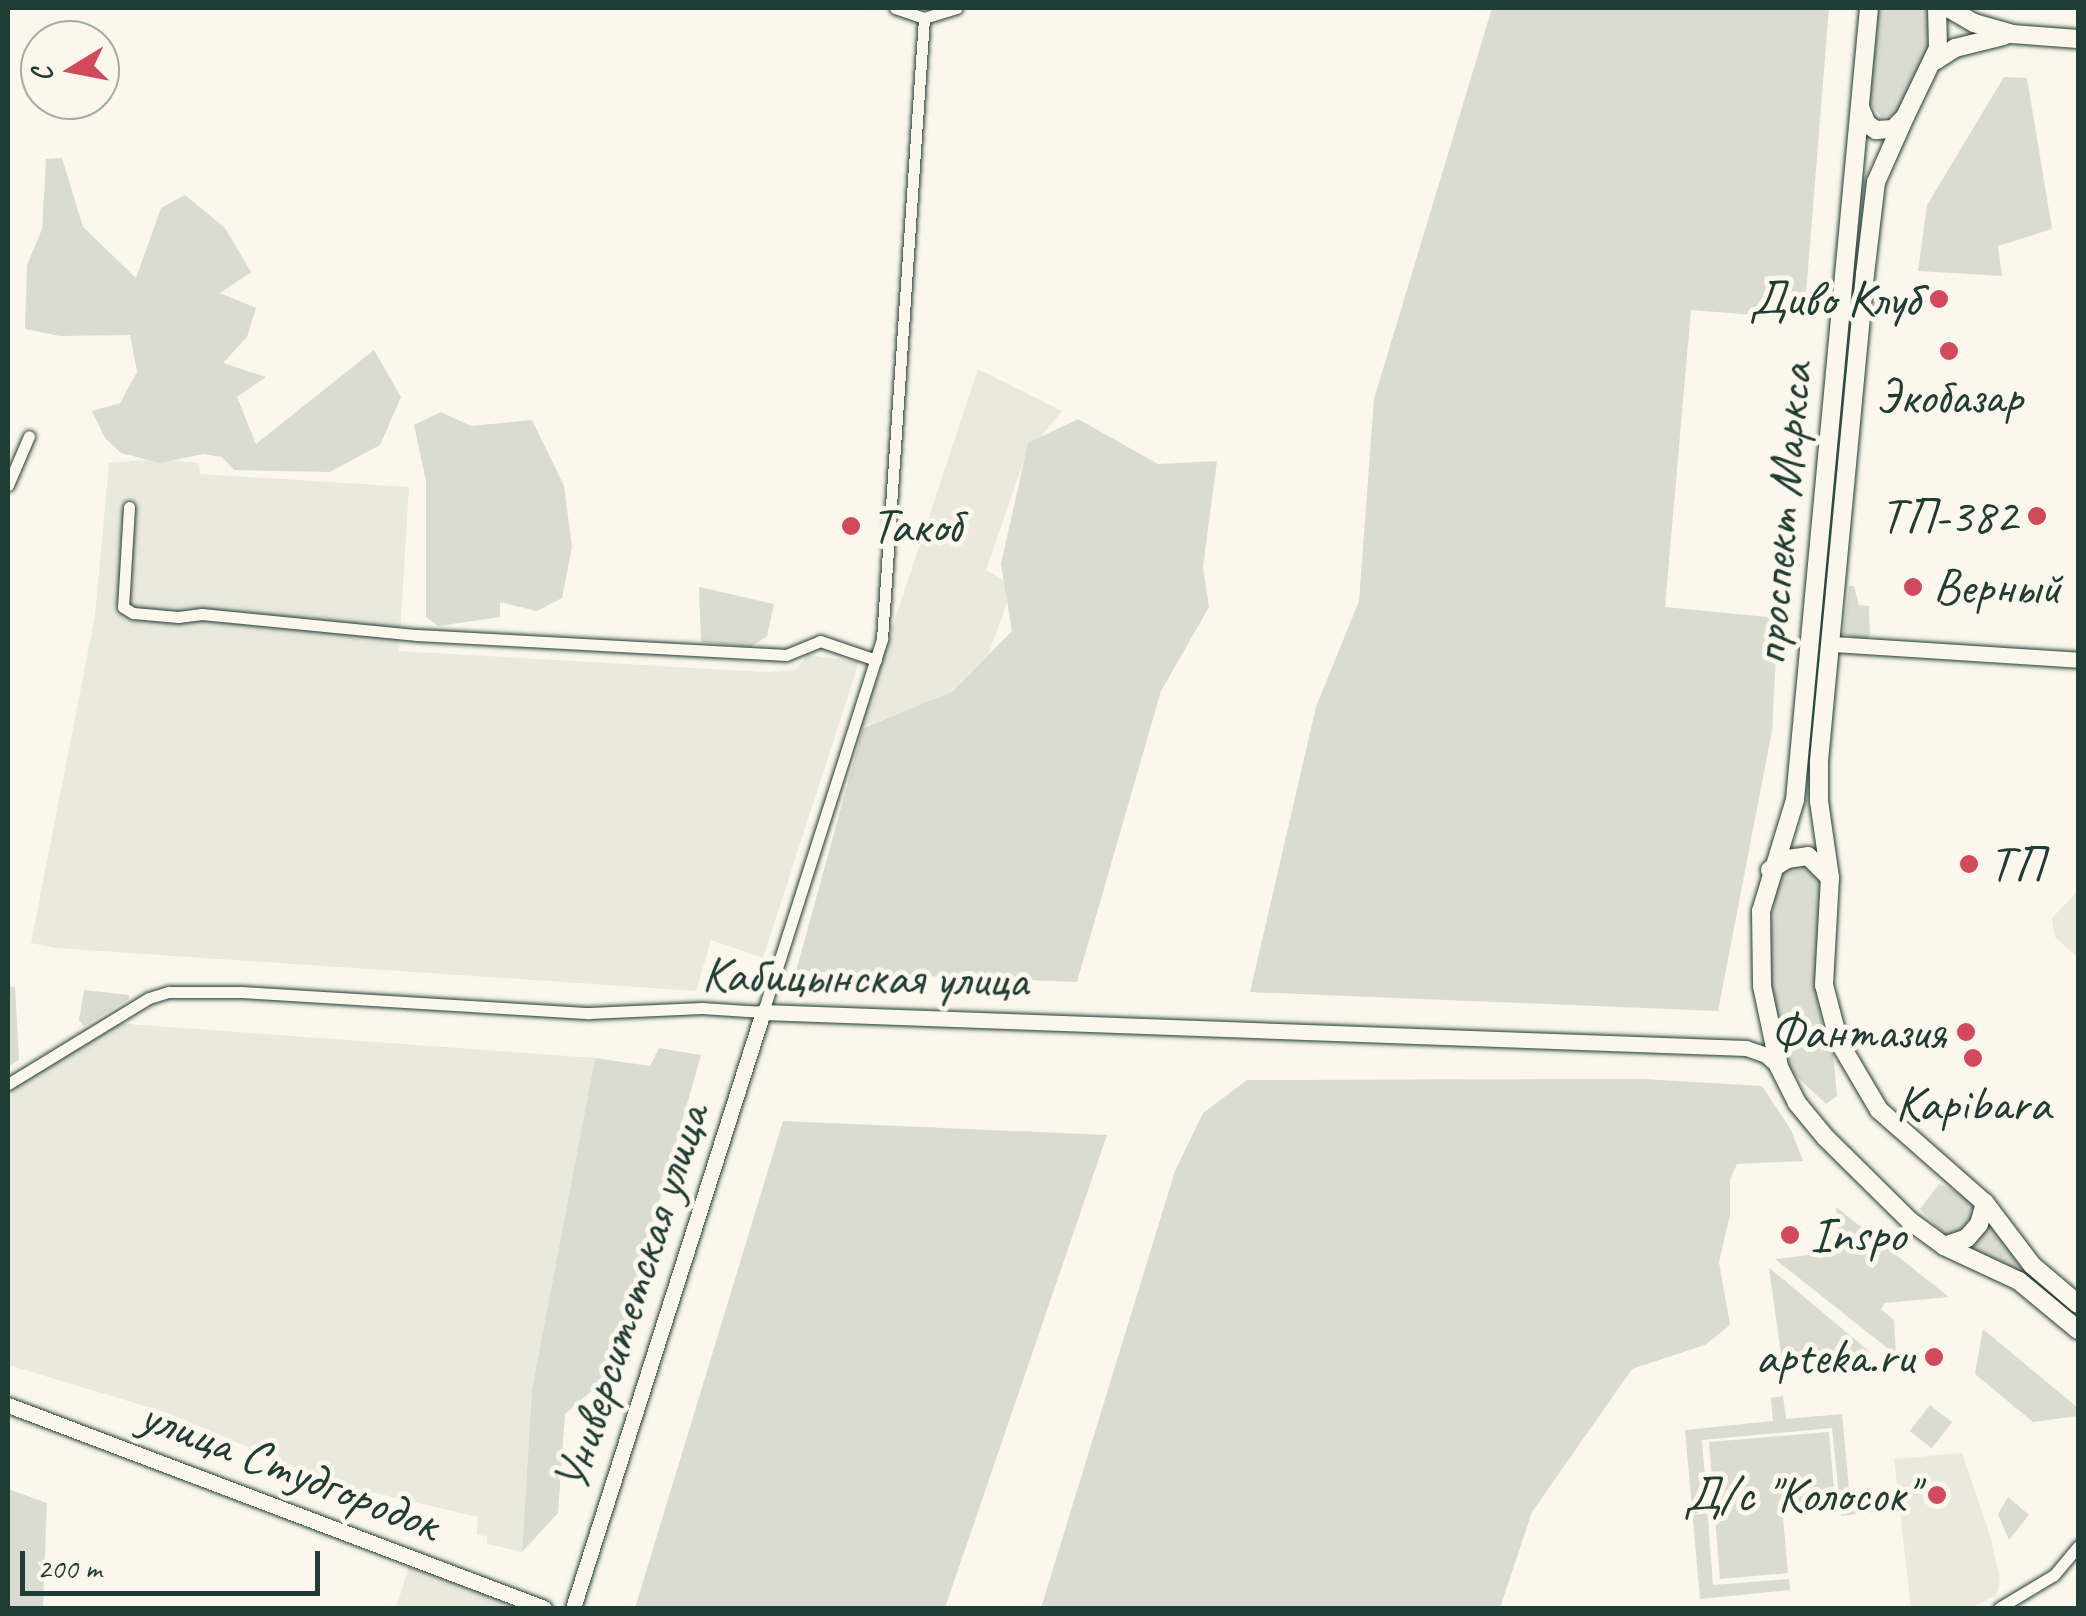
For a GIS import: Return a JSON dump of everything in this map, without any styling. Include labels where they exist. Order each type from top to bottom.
[{"type":"main road","name":"проспект Маркса","points":[[1870,8],[1858,102],[1795,800],[1770,870],[1761,911],[1762,986],[1779,1067],[1797,1103],[1825,1137],[1874,1189],[1944,1246],[2019,1281],[2078,1330]]},
{"type":"main road","points":[[1934,61],[1936,8]]},
{"type":"main road","points":[[1948,8],[1974,23],[2012,34],[2078,40]]},
{"type":"main road","points":[[1934,61],[1955,48],[2012,34]]},
{"type":"main road","name":"проспект Маркса","points":[[1934,61],[1876,182],[1819,801],[1830,877],[1824,985],[1830,1017],[1852,1071],[1889,1121],[1986,1203],[2032,1265],[2078,1304]]},
{"type":"main road","points":[[1858,102],[1867,124],[1876,130],[1893,128],[1905,117]]},
{"type":"main road","points":[[1810,642],[1832,644]]},
{"type":"main road","points":[[1770,870],[1787,858],[1808,856],[1830,877]]},
{"type":"main road","points":[[1944,1246],[1967,1238],[1979,1224],[1986,1203]]},
{"type":"street","points":[[894,8],[924,18],[956,8]]},
{"type":"street","points":[[763,1012],[876,660],[890,530],[924,18]]},
{"type":"street","points":[[8,485],[29,436]]},
{"type":"street","points":[[129,506],[123,607],[133,613],[178,618],[202,614],[418,634],[786,655],[820,641],[876,660]]},
{"type":"street","points":[[1832,644],[2078,660]]},
{"type":"street","name":"Кабицынская улица","points":[[8,1084],[149,998],[169,992],[241,992],[588,1013],[702,1008],[1746,1048]]},
{"type":"street","name":"Университетская улица","points":[[573,1608],[763,1012]]},
{"type":"street","points":[[1746,1048],[1770,1028]]},
{"type":"street","points":[[1746,1048],[1766,1055],[1779,1067]]},
{"type":"street","name":"улица Студгородок","points":[[8,1405],[544,1608]]},
{"type":"street","points":[[1999,1608],[2054,1574],[2078,1546]]},
{"type":"shaded area","points":[[1492,8],[1829,8],[1804,319],[1691,310],[1665,607],[1778,618],[1772,731],[1718,1011],[1250,992],[1316,707],[1359,601],[1374,399]]},
{"type":"shaded area","points":[[1876,8],[1928,8],[1931,20],[1929,50],[1899,111],[1881,117],[1868,100]]},
{"type":"shaded area","points":[[2004,77],[2027,78],[2052,229],[1998,246],[2002,276],[1918,271],[1927,205]]},
{"type":"shaded area","points":[[62,158],[83,227],[136,278],[161,208],[185,195],[225,228],[251,272],[220,293],[256,308],[247,337],[223,363],[266,377],[237,397],[256,444],[374,350],[401,397],[380,445],[330,472],[234,470],[222,457],[203,454],[160,463],[121,453],[105,438],[92,411],[120,403],[137,372],[130,335],[60,336],[25,329],[27,265],[42,229],[46,159]]},
{"type":"shaded area","points":[[978,369],[1062,411],[1025,457],[986,570],[1013,586],[985,664],[946,697],[859,728]]},
{"type":"shaded area","points":[[441,412],[471,426],[532,420],[564,486],[572,547],[562,598],[537,611],[500,602],[500,617],[438,626],[426,617],[426,481],[414,425]]},
{"type":"shaded area","points":[[1078,419],[1158,464],[1217,461],[1203,567],[1209,607],[1161,691],[1077,982],[796,971],[863,728],[952,692],[1012,631],[1001,564],[1028,443]]},
{"type":"shaded area","points":[[157,459],[198,463],[200,474],[409,487],[399,651],[765,672],[795,670],[808,655],[859,662],[763,958],[711,940],[696,991],[56,948],[31,943],[95,616],[109,463]]},
{"type":"shaded area","points":[[1849,586],[1854,586],[1859,605],[1869,606],[1870,635],[1864,640],[1843,634]]},
{"type":"shaded area","points":[[699,587],[774,604],[767,636],[751,647],[701,642]]},
{"type":"shaded area","points":[[1803,864],[1820,876],[1816,981],[1821,1017],[1833,1052],[1837,1096],[1826,1104],[1791,1071],[1773,1003],[1769,960],[1773,901],[1781,873]]},
{"type":"shaded area","points":[[2078,891],[2078,958],[2055,937],[2052,918]]},
{"type":"shaded area","points":[[8,986],[15,987],[19,1060],[8,1067]]},
{"type":"shaded area","points":[[84,990],[129,995],[129,999],[84,1026],[79,1020]]},
{"type":"shaded area","points":[[114,1023],[595,1058],[532,1389],[522,1552],[487,1544],[487,1536],[477,1535],[478,1517],[332,1483],[168,1413],[8,1365],[8,1091]]},
{"type":"shaded area","points":[[659,1048],[701,1055],[610,1375],[565,1414],[558,1513],[522,1552],[532,1389],[595,1058],[650,1066]]},
{"type":"shaded area","points":[[1643,1079],[1762,1086],[1791,1130],[1803,1161],[1737,1164],[1730,1179],[1730,1215],[1719,1262],[1730,1325],[1705,1345],[1632,1369],[1532,1512],[1500,1608],[1041,1608],[1175,1171],[1203,1113],[1247,1080]]},
{"type":"shaded area","points":[[783,1121],[1107,1135],[945,1608],[635,1608]]},
{"type":"shaded area","points":[[1939,1184],[1964,1195],[1976,1209],[1966,1227],[1946,1237],[1920,1209]]},
{"type":"shaded area","points":[[1836,1207],[1949,1297],[1885,1303],[1881,1309],[1894,1320],[1896,1355],[1775,1259],[1818,1254],[1838,1230]]},
{"type":"shaded area","points":[[1989,1221],[2024,1269],[2065,1309],[1963,1247],[1979,1239]]},
{"type":"shaded area","points":[[1769,1268],[1772,1270],[1870,1352],[1782,1361]]},
{"type":"shaded area","points":[[1983,1329],[2078,1408],[2078,1416],[2033,1422],[1975,1374]]},
{"type":"shaded area","points":[[1783,1396],[1786,1419],[1842,1414],[1850,1499],[1873,1497],[1874,1512],[1841,1516],[1832,1428],[1702,1440],[1713,1585],[1789,1579],[1790,1590],[1700,1599],[1685,1430],[1773,1421],[1771,1398]]},
{"type":"shaded area","points":[[1930,1405],[1952,1422],[1932,1448],[1910,1431]]},
{"type":"shaded area","points":[[1829,1432],[1835,1501],[1782,1506],[1788,1573],[1720,1579],[1709,1442]]},
{"type":"shaded area","name":"Д/с \"Колосок\"","points":[[1962,1453],[1989,1532],[2000,1579],[1997,1595],[1971,1608],[1911,1608],[1894,1459]]},
{"type":"shaded area","points":[[8,1489],[47,1503],[43,1608],[8,1608]]},
{"type":"shaded area","points":[[2008,1497],[2029,1515],[2009,1540],[1998,1514]]},
{"type":"shaded area","points":[[410,1563],[525,1608],[396,1608]]},
{"type":"place","name":"Диво Клуб","points":[[1939,299]]},
{"type":"place","name":"Экобазар","points":[[1949,351]]},
{"type":"place","name":"ТП-382","points":[[2037,516]]},
{"type":"place","name":"Такоб","points":[[851,526]]},
{"type":"place","name":"Верный","points":[[1913,587]]},
{"type":"place","name":"ТП","points":[[1969,864]]},
{"type":"place","name":"Фантазия","points":[[1966,1032]]},
{"type":"place","name":"Kapibara","points":[[1973,1058]]},
{"type":"place","name":"Inspo","points":[[1790,1235]]},
{"type":"place","name":"apteka.ru","points":[[1934,1357]]},
{"type":"place","name":"Д/с \"Колосок\"","points":[[1937,1495]]}]
